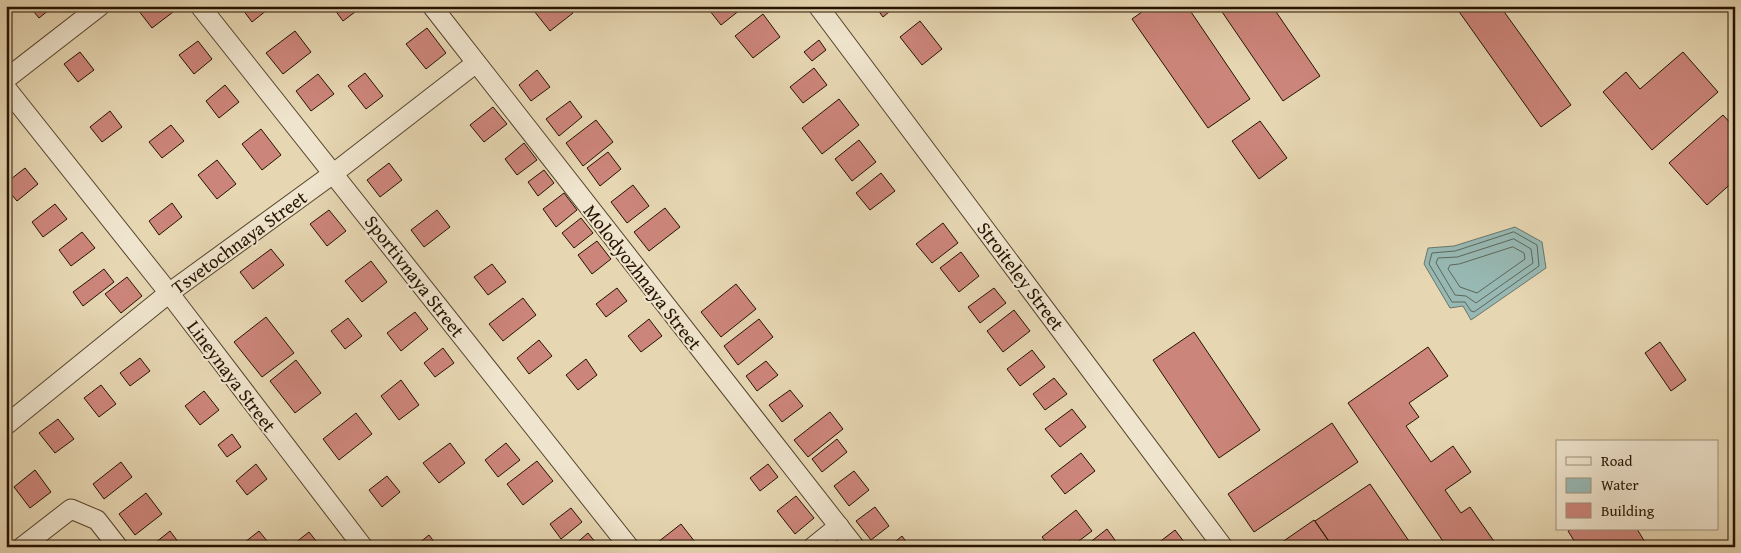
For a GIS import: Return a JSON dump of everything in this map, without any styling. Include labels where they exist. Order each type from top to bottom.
[{"type":"street","points":[[6,79],[100,6]]},
{"type":"street","name":"Sportivnaya Street","points":[[200,6],[629,547]]},
{"type":"street","name":"Molodyozhnaya Street","points":[[432,6],[855,547]]},
{"type":"street","name":"Stroiteley Street","points":[[818,6],[1223,547]]},
{"type":"street","name":"Tsvetochnaya Street","points":[[6,425],[169,293],[334,173],[476,63]]},
{"type":"street","name":"Lineynaya Street","points":[[6,88],[169,293],[363,547]]},
{"type":"street","points":[[22,547],[72,509],[97,520],[118,547]]},
{"type":"street","points":[[813,547],[839,526]]},
{"type":"water","points":[[1515,227],[1542,242],[1546,268],[1471,320],[1463,306],[1450,308],[1424,264],[1428,248],[1454,246]]},
{"type":"building","points":[[29,6],[54,6],[39,18]]},
{"type":"building","points":[[135,6],[175,6],[177,9],[152,28]]},
{"type":"building","points":[[240,6],[272,6],[252,22]]},
{"type":"building","points":[[332,6],[363,6],[343,21]]},
{"type":"building","points":[[530,6],[567,6],[573,13],[550,31]]},
{"type":"building","points":[[706,6],[745,6],[721,25]]},
{"type":"building","points":[[875,6],[896,6],[883,17]]},
{"type":"building","points":[[1150,6],[1187,6],[1250,99],[1208,128],[1132,19]]},
{"type":"building","points":[[1218,6],[1272,6],[1320,76],[1283,101]]},
{"type":"building","points":[[1455,6],[1500,6],[1571,105],[1541,127]]},
{"type":"building","points":[[763,14],[780,37],[753,58],[735,36]]},
{"type":"building","points":[[920,21],[942,49],[922,65],[900,37]]},
{"type":"building","points":[[427,28],[446,53],[426,69],[406,44]]},
{"type":"building","points":[[295,31],[311,52],[283,74],[266,53]]},
{"type":"building","points":[[819,40],[826,50],[812,61],[804,52]]},
{"type":"building","points":[[198,41],[212,59],[194,74],[179,55]]},
{"type":"building","points":[[80,52],[94,70],[78,82],[64,64]]},
{"type":"building","points":[[1683,52],[1718,92],[1652,150],[1603,92],[1626,72],[1640,89]]},
{"type":"building","points":[[814,68],[827,85],[803,103],[790,87]]},
{"type":"building","points":[[537,70],[550,87],[531,101],[519,85]]},
{"type":"building","points":[[365,73],[383,96],[366,109],[348,86]]},
{"type":"building","points":[[318,74],[334,94],[311,111],[296,91]]},
{"type":"building","points":[[225,85],[239,102],[219,118],[206,101]]},
{"type":"building","points":[[839,99],[859,125],[822,154],[802,128]]},
{"type":"building","points":[[570,101],[582,117],[559,136],[546,119]]},
{"type":"building","points":[[493,107],[507,124],[484,142],[470,125]]},
{"type":"building","points":[[110,111],[122,127],[102,142],[90,127]]},
{"type":"building","points":[[1723,115],[1735,128],[1735,180],[1707,205],[1669,163]]},
{"type":"building","points":[[596,120],[613,142],[583,166],[566,143]]},
{"type":"building","points":[[1260,121],[1287,158],[1259,179],[1232,141]]},
{"type":"building","points":[[171,125],[184,141],[162,158],[149,142]]},
{"type":"building","points":[[261,129],[281,155],[262,170],[242,144]]},
{"type":"building","points":[[859,140],[876,162],[852,181],[835,159]]},
{"type":"building","points":[[524,143],[537,160],[517,175],[505,159]]},
{"type":"building","points":[[608,152],[621,169],[600,186],[587,168]]},
{"type":"building","points":[[217,160],[236,184],[217,199],[198,175]]},
{"type":"building","points":[[389,163],[402,180],[380,197],[367,180]]},
{"type":"building","points":[[25,168],[38,184],[17,201],[6,188],[6,183]]},
{"type":"building","points":[[544,170],[554,183],[538,196],[528,182]]},
{"type":"building","points":[[881,173],[895,191],[870,210],[856,193]]},
{"type":"building","points":[[633,185],[649,206],[627,223],[611,202]]},
{"type":"building","points":[[564,193],[577,210],[556,227],[543,209]]},
{"type":"building","points":[[172,203],[182,217],[159,235],[149,221]]},
{"type":"building","points":[[55,204],[67,219],[43,237],[32,222]]},
{"type":"building","points":[[665,208],[680,227],[649,251],[634,232]]},
{"type":"building","points":[[329,210],[346,231],[327,246],[310,224]]},
{"type":"building","points":[[437,210],[450,227],[424,247],[411,230]]},
{"type":"building","points":[[581,218],[593,233],[574,248],[562,233]]},
{"type":"building","points":[[943,223],[958,243],[932,263],[916,244]]},
{"type":"building","points":[[82,232],[95,248],[71,266],[59,250]]},
{"type":"building","points":[[597,241],[611,259],[592,274],[578,255]]},
{"type":"building","points":[[271,249],[284,265],[253,289],[240,272]]},
{"type":"building","points":[[961,252],[979,276],[959,292],[940,268]]},
{"type":"building","points":[[371,261],[387,282],[362,302],[345,281]]},
{"type":"building","points":[[492,264],[506,282],[488,295],[474,277]]},
{"type":"building","points":[[104,269],[114,282],[83,306],[73,292]]},
{"type":"building","points":[[127,277],[142,296],[121,313],[105,294]]},
{"type":"building","points":[[736,284],[756,309],[721,337],[701,312]]},
{"type":"building","points":[[617,288],[627,301],[606,317],[596,304]]},
{"type":"building","points":[[994,288],[1006,303],[980,323],[968,307]]},
{"type":"building","points":[[523,298],[536,315],[503,341],[489,324]]},
{"type":"building","points":[[1014,310],[1030,331],[1003,352],[987,331]]},
{"type":"building","points":[[415,312],[428,329],[401,351],[387,333]]},
{"type":"building","points":[[266,317],[294,353],[262,377],[234,342]]},
{"type":"building","points":[[348,318],[362,336],[345,349],[331,331]]},
{"type":"building","points":[[649,319],[662,336],[641,352],[628,336]]},
{"type":"building","points":[[759,319],[773,337],[738,365],[724,346]]},
{"type":"building","points":[[1194,332],[1260,430],[1219,458],[1153,360]]},
{"type":"building","points":[[539,340],[552,356],[529,374],[517,358]]},
{"type":"building","points":[[1660,342],[1686,380],[1671,391],[1645,353]]},
{"type":"building","points":[[1428,347],[1448,376],[1409,403],[1419,417],[1406,426],[1431,462],[1453,446],[1471,472],[1445,490],[1461,513],[1470,507],[1498,547],[1447,547],[1348,403]]},
{"type":"building","points":[[443,348],[454,363],[435,377],[424,363]]},
{"type":"building","points":[[1032,350],[1045,367],[1020,386],[1007,369]]},
{"type":"building","points":[[140,358],[150,371],[130,386],[120,373]]},
{"type":"building","points":[[586,359],[597,375],[578,390],[566,375]]},
{"type":"building","points":[[296,360],[321,393],[295,413],[270,381]]},
{"type":"building","points":[[766,361],[778,375],[757,391],[746,376]]},
{"type":"building","points":[[1054,378],[1067,394],[1045,410],[1033,394]]},
{"type":"building","points":[[401,380],[419,405],[399,420],[381,396]]},
{"type":"building","points":[[101,385],[116,404],[99,417],[84,398]]},
{"type":"building","points":[[790,390],[803,406],[782,422],[769,405]]},
{"type":"building","points":[[204,391],[219,410],[200,425],[185,406]]},
{"type":"building","points":[[1072,409],[1086,427],[1060,447],[1045,429]]},
{"type":"building","points":[[830,412],[843,429],[808,457],[794,440]]},
{"type":"building","points":[[356,413],[372,434],[339,460],[323,439]]},
{"type":"building","points":[[58,419],[74,439],[55,453],[39,433]]},
{"type":"building","points":[[1332,423],[1358,462],[1254,532],[1228,494]]},
{"type":"building","points":[[232,434],[241,447],[227,457],[218,445]]},
{"type":"building","points":[[837,439],[847,452],[822,472],[812,459]]},
{"type":"building","points":[[450,443],[465,463],[439,483],[423,463]]},
{"type":"building","points":[[506,443],[520,460],[498,477],[485,460]]},
{"type":"building","points":[[1081,453],[1095,471],[1065,494],[1051,476]]},
{"type":"building","points":[[537,461],[553,481],[523,505],[507,484]]},
{"type":"building","points":[[121,462],[132,477],[104,499],[93,484]]},
{"type":"building","points":[[256,464],[267,479],[247,495],[236,481]]},
{"type":"building","points":[[768,464],[778,477],[760,491],[750,478]]},
{"type":"building","points":[[35,470],[51,492],[30,508],[14,487]]},
{"type":"building","points":[[854,471],[869,490],[849,506],[834,486]]},
{"type":"building","points":[[387,476],[400,492],[382,507],[369,490]]},
{"type":"building","points":[[1370,484],[1413,547],[1333,547],[1315,521]]},
{"type":"building","points":[[146,493],[162,514],[135,535],[119,514]]},
{"type":"building","points":[[796,496],[814,518],[795,534],[777,511]]},
{"type":"building","points":[[875,507],[889,526],[871,540],[856,521]]},
{"type":"building","points":[[571,508],[582,522],[561,539],[550,524]]},
{"type":"building","points":[[1076,510],[1092,531],[1071,547],[1050,547],[1042,537]]},
{"type":"building","points":[[1314,520],[1332,546],[1275,547]]},
{"type":"building","points":[[681,524],[695,542],[688,547],[661,547],[658,542]]},
{"type":"building","points":[[1107,529],[1120,547],[1084,547]]},
{"type":"building","points":[[1175,530],[1188,547],[1153,547]]},
{"type":"building","points":[[1638,530],[1648,547],[1578,547],[1568,531]]},
{"type":"building","points":[[170,531],[182,547],[150,547]]},
{"type":"building","points":[[259,531],[272,547],[240,546]]},
{"type":"building","points":[[309,532],[321,547],[290,547]]},
{"type":"building","points":[[588,533],[599,547],[573,547],[573,546]]},
{"type":"building","points":[[429,535],[438,547],[414,547]]},
{"type":"building","points":[[902,536],[910,547],[889,547]]}]
